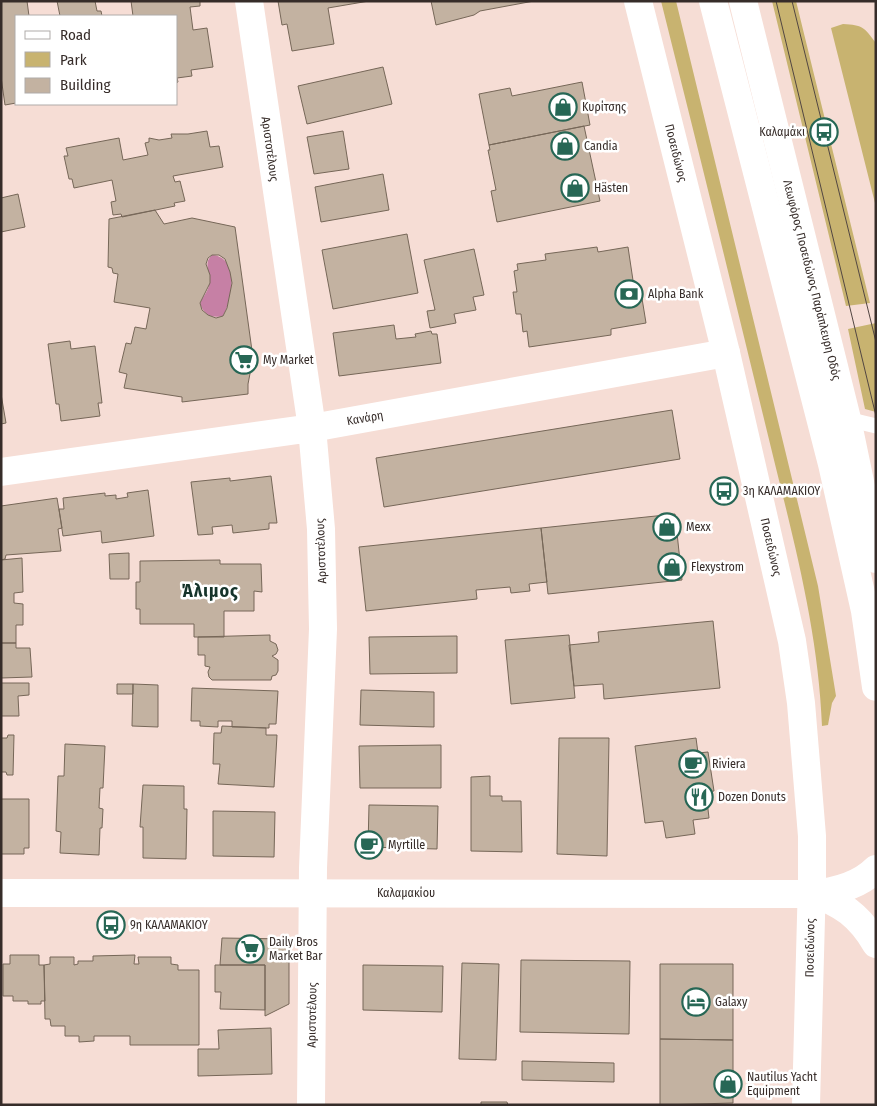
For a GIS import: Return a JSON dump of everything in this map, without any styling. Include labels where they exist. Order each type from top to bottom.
[{"type":"main road","name":"Αριστοτέλους","points":[[248,1],[312,428],[321,529],[323,629],[313,893],[311,1105]]},
{"type":"main road","name":"Ποσειδώνος","points":[[638,1],[726,353],[792,641],[801,704],[811,828],[806,1105]]},
{"type":"main road","points":[[713,1],[832,464],[865,611],[876,686]]},
{"type":"main road","name":"Λεωφόρος Ποσειδώνος Παράπλευρη Οδός","points":[[743,1],[846,419],[876,559]]},
{"type":"main road","name":"Κανάρη","points":[[1,472],[312,428],[726,353]]},
{"type":"main road","points":[[811,894],[826,893],[846,887],[864,878],[876,869]]},
{"type":"main road","name":"Καλαμακίου","points":[[1,893],[811,894]]},
{"type":"main road","points":[[811,894],[836,902],[855,915],[876,944]]},
{"type":"lane","points":[[846,419],[876,426]]},
{"type":"green space","points":[[661,1],[676,1],[818,586],[836,696],[832,703],[828,725],[822,726],[815,648],[792,533]]},
{"type":"green space","points":[[772,1],[796,1],[870,303],[846,306]]},
{"type":"green space","points":[[843,24],[863,28],[876,43],[876,207],[831,28]]},
{"type":"green space","points":[[876,323],[876,412],[865,409],[848,329]]},
{"type":"shaded area","points":[[212,255],[221,257],[227,263],[232,280],[227,309],[223,316],[219,317],[205,313],[200,303],[207,292],[210,281],[207,265]]},
{"type":"building","points":[[1,1],[27,1],[29,15],[15,15],[15,103],[5,105],[1,77]]},
{"type":"building","points":[[57,1],[95,1],[97,11],[101,11],[102,15],[60,15]]},
{"type":"building","points":[[131,1],[200,1],[200,6],[190,7],[193,30],[207,28],[213,67],[191,70],[192,76],[178,78],[178,15],[133,15]]},
{"type":"building","points":[[278,1],[369,1],[328,8],[334,44],[292,51],[287,24],[282,25]]},
{"type":"building","points":[[431,1],[534,1],[480,11],[474,15],[436,25]]},
{"type":"building","points":[[383,67],[392,104],[307,124],[298,86]]},
{"type":"building","points":[[582,82],[590,125],[489,145],[479,94],[510,88],[512,96]]},
{"type":"building","points":[[584,126],[600,201],[497,222],[491,191],[496,190],[488,150],[490,150],[489,145]]},
{"type":"building","points":[[207,131],[210,147],[219,146],[223,167],[173,176],[175,182],[180,181],[185,201],[174,203],[175,206],[122,217],[121,214],[113,215],[111,202],[116,201],[112,180],[74,188],[72,179],[69,179],[64,156],[68,156],[66,148],[119,138],[123,160],[148,155],[145,143],[149,142],[149,138],[159,140],[172,138],[171,134]]},
{"type":"building","points":[[343,131],[349,169],[314,174],[307,137]]},
{"type":"building","points":[[383,174],[389,210],[321,222],[315,187]]},
{"type":"building","points":[[18,194],[25,227],[1,232],[1,198]]},
{"type":"building","points":[[155,210],[164,224],[192,218],[235,227],[253,358],[248,394],[182,402],[182,397],[124,388],[127,374],[119,372],[126,343],[131,344],[135,327],[146,329],[150,308],[114,302],[118,274],[113,273],[112,268],[108,267],[109,219]],"holes":[[[212,255],[219,255],[225,259],[232,283],[227,308],[223,316],[216,318],[202,310],[200,303],[210,283],[210,275],[206,264],[208,258]]]},
{"type":"building","points":[[407,234],[418,293],[333,309],[322,250]]},
{"type":"building","points":[[597,247],[598,252],[628,247],[634,287],[640,286],[646,323],[611,329],[611,335],[529,347],[527,331],[523,332],[521,314],[516,314],[513,292],[517,292],[514,271],[518,270],[517,264],[546,260],[545,254]]},
{"type":"building","points":[[474,249],[484,295],[473,297],[476,310],[454,314],[456,323],[430,328],[427,311],[435,310],[424,260]]},
{"type":"building","points":[[394,325],[396,339],[416,337],[415,334],[431,331],[432,334],[437,334],[441,363],[339,376],[333,333]]},
{"type":"building","points":[[70,341],[71,349],[95,346],[102,403],[98,403],[100,416],[61,421],[59,404],[56,404],[48,344]]},
{"type":"building","points":[[1,394],[6,423],[1,424]]},
{"type":"building","points":[[672,410],[680,459],[384,507],[376,458]]},
{"type":"building","points":[[271,476],[277,523],[269,523],[269,529],[233,533],[232,525],[212,527],[213,534],[198,535],[191,482],[230,478],[230,481]]},
{"type":"building","points":[[148,490],[154,536],[102,543],[101,531],[63,536],[59,509],[64,509],[63,498],[105,493],[105,496],[116,495],[116,499],[128,497],[127,493]]},
{"type":"building","points":[[57,498],[62,528],[58,529],[61,551],[6,555],[5,559],[1,560],[1,506]]},
{"type":"building","points":[[675,514],[682,580],[548,594],[541,528]]},
{"type":"building","points":[[541,528],[547,582],[529,584],[530,591],[511,593],[510,587],[476,590],[477,599],[366,611],[359,547]]},
{"type":"building","points":[[129,553],[129,579],[110,579],[109,554]]},
{"type":"building","points":[[22,558],[23,592],[14,593],[14,603],[23,604],[23,625],[16,625],[16,643],[1,643],[1,560]]},
{"type":"building","points":[[220,560],[220,564],[261,564],[262,592],[254,591],[254,611],[224,611],[224,637],[194,637],[194,624],[140,624],[140,609],[136,609],[136,582],[140,582],[140,561]]},
{"type":"building","points":[[713,621],[720,688],[604,699],[603,684],[574,686],[569,645],[599,642],[598,632]]},
{"type":"building","points":[[270,635],[270,641],[276,644],[278,650],[272,656],[278,660],[278,671],[276,675],[272,676],[271,680],[212,680],[208,672],[210,667],[205,666],[205,655],[198,655],[198,637]]},
{"type":"building","points":[[569,635],[575,698],[511,704],[505,640]]},
{"type":"building","points":[[457,636],[457,673],[370,674],[369,637]]},
{"type":"building","points":[[1,643],[16,643],[16,648],[30,648],[32,677],[1,678]]},
{"type":"building","points":[[1,683],[29,683],[29,695],[18,696],[19,716],[1,716]]},
{"type":"building","points":[[117,684],[133,684],[133,694],[117,694]]},
{"type":"building","points":[[133,684],[158,685],[158,727],[132,726]]},
{"type":"building","points":[[192,688],[278,691],[276,724],[269,724],[269,728],[232,727],[232,721],[218,721],[218,727],[200,726],[200,721],[191,721]]},
{"type":"building","points":[[361,690],[434,692],[434,727],[360,725]]},
{"type":"building","points":[[222,726],[266,728],[266,735],[277,735],[274,787],[218,784],[220,764],[213,764],[214,733],[221,733]]},
{"type":"building","points":[[8,735],[14,735],[13,775],[1,772],[1,738],[7,738]]},
{"type":"building","points":[[559,738],[609,738],[607,856],[557,854]]},
{"type":"building","points":[[696,738],[698,753],[708,752],[714,791],[706,792],[709,818],[693,820],[695,834],[666,838],[663,821],[645,823],[635,746]]},
{"type":"building","points":[[65,744],[105,746],[103,788],[100,788],[99,808],[103,809],[99,855],[60,853],[61,832],[56,831],[58,776],[64,776]]},
{"type":"building","points":[[441,745],[441,788],[360,788],[359,746]]},
{"type":"building","points":[[490,776],[490,796],[502,796],[502,801],[521,801],[522,852],[471,851],[471,777]]},
{"type":"building","points":[[143,785],[184,786],[184,809],[187,809],[186,859],[143,858],[143,827],[140,827]]},
{"type":"building","points":[[1,799],[29,799],[29,848],[24,848],[24,854],[1,854]]},
{"type":"building","points":[[369,805],[438,806],[437,849],[368,847]]},
{"type":"building","points":[[213,811],[275,812],[274,857],[213,856]]},
{"type":"building","points":[[222,938],[289,939],[289,1004],[265,1016],[265,965],[220,965]]},
{"type":"building","points":[[10,955],[39,955],[39,965],[44,965],[45,1001],[41,1001],[41,1004],[28,1004],[28,1001],[13,1001],[13,996],[3,996],[3,964],[10,964]]},
{"type":"building","points":[[135,955],[134,964],[139,964],[138,957],[171,957],[171,964],[178,965],[178,970],[199,970],[199,1045],[130,1045],[130,1036],[94,1036],[94,1041],[79,1042],[79,1036],[65,1036],[65,1026],[51,1026],[50,1019],[45,1019],[44,965],[50,964],[50,957],[74,957],[74,965],[78,964],[78,961],[93,961],[93,956]]},
{"type":"building","points":[[521,960],[630,961],[629,1034],[520,1032]]},
{"type":"building","points":[[462,963],[499,964],[496,1060],[459,1059]]},
{"type":"building","name":"Galaxy","points":[[660,964],[733,964],[733,1040],[660,1039]]},
{"type":"building","points":[[215,965],[265,965],[265,1010],[220,1009],[221,992],[215,992]]},
{"type":"building","points":[[363,965],[443,966],[442,1012],[363,1010]]},
{"type":"building","points":[[271,1028],[272,1074],[198,1076],[198,1049],[219,1049],[218,1030]]},
{"type":"building","points":[[660,1039],[733,1040],[733,1103],[660,1105]]},
{"type":"building","points":[[522,1061],[614,1063],[614,1082],[522,1080]]},
{"type":"building","points":[[481,1102],[507,1102],[508,1105],[481,1105]]},
{"type":"tram line","points":[[776,1],[876,416]]},
{"type":"tram line","points":[[792,1],[876,342]]},
{"type":"place","name":"Κυρίτσης","points":[[563,107]]},
{"type":"place","name":"Καλαμάκι","points":[[824,132]]},
{"type":"place","name":"Candia","points":[[565,146]]},
{"type":"place","name":"Hästen","points":[[575,188]]},
{"type":"place","name":"Alpha Bank","points":[[629,294]]},
{"type":"place","name":"My Market","points":[[244,360]]},
{"type":"place","name":"3η ΚΑΛΑΜΑΚΙΟΥ","points":[[724,491]]},
{"type":"place","name":"Mexx","points":[[667,527]]},
{"type":"place","name":"Flexystrom","points":[[672,567]]},
{"type":"place","name":"Riviera","points":[[693,764]]},
{"type":"place","name":"Dozen Donuts","points":[[699,797]]},
{"type":"place","name":"Myrtille","points":[[369,845]]},
{"type":"place","name":"9η ΚΑΛΑΜΑΚΙΟΥ","points":[[111,925]]},
{"type":"place","name":"Daily Bros Market Bar","points":[[250,949]]},
{"type":"place","name":"Galaxy","points":[[696,1002]]},
{"type":"place","name":"Nautilus Yacht Equipment","points":[[728,1084]]},
{"type":"district","name":"Άλιμος","points":[[210,591]]}]
